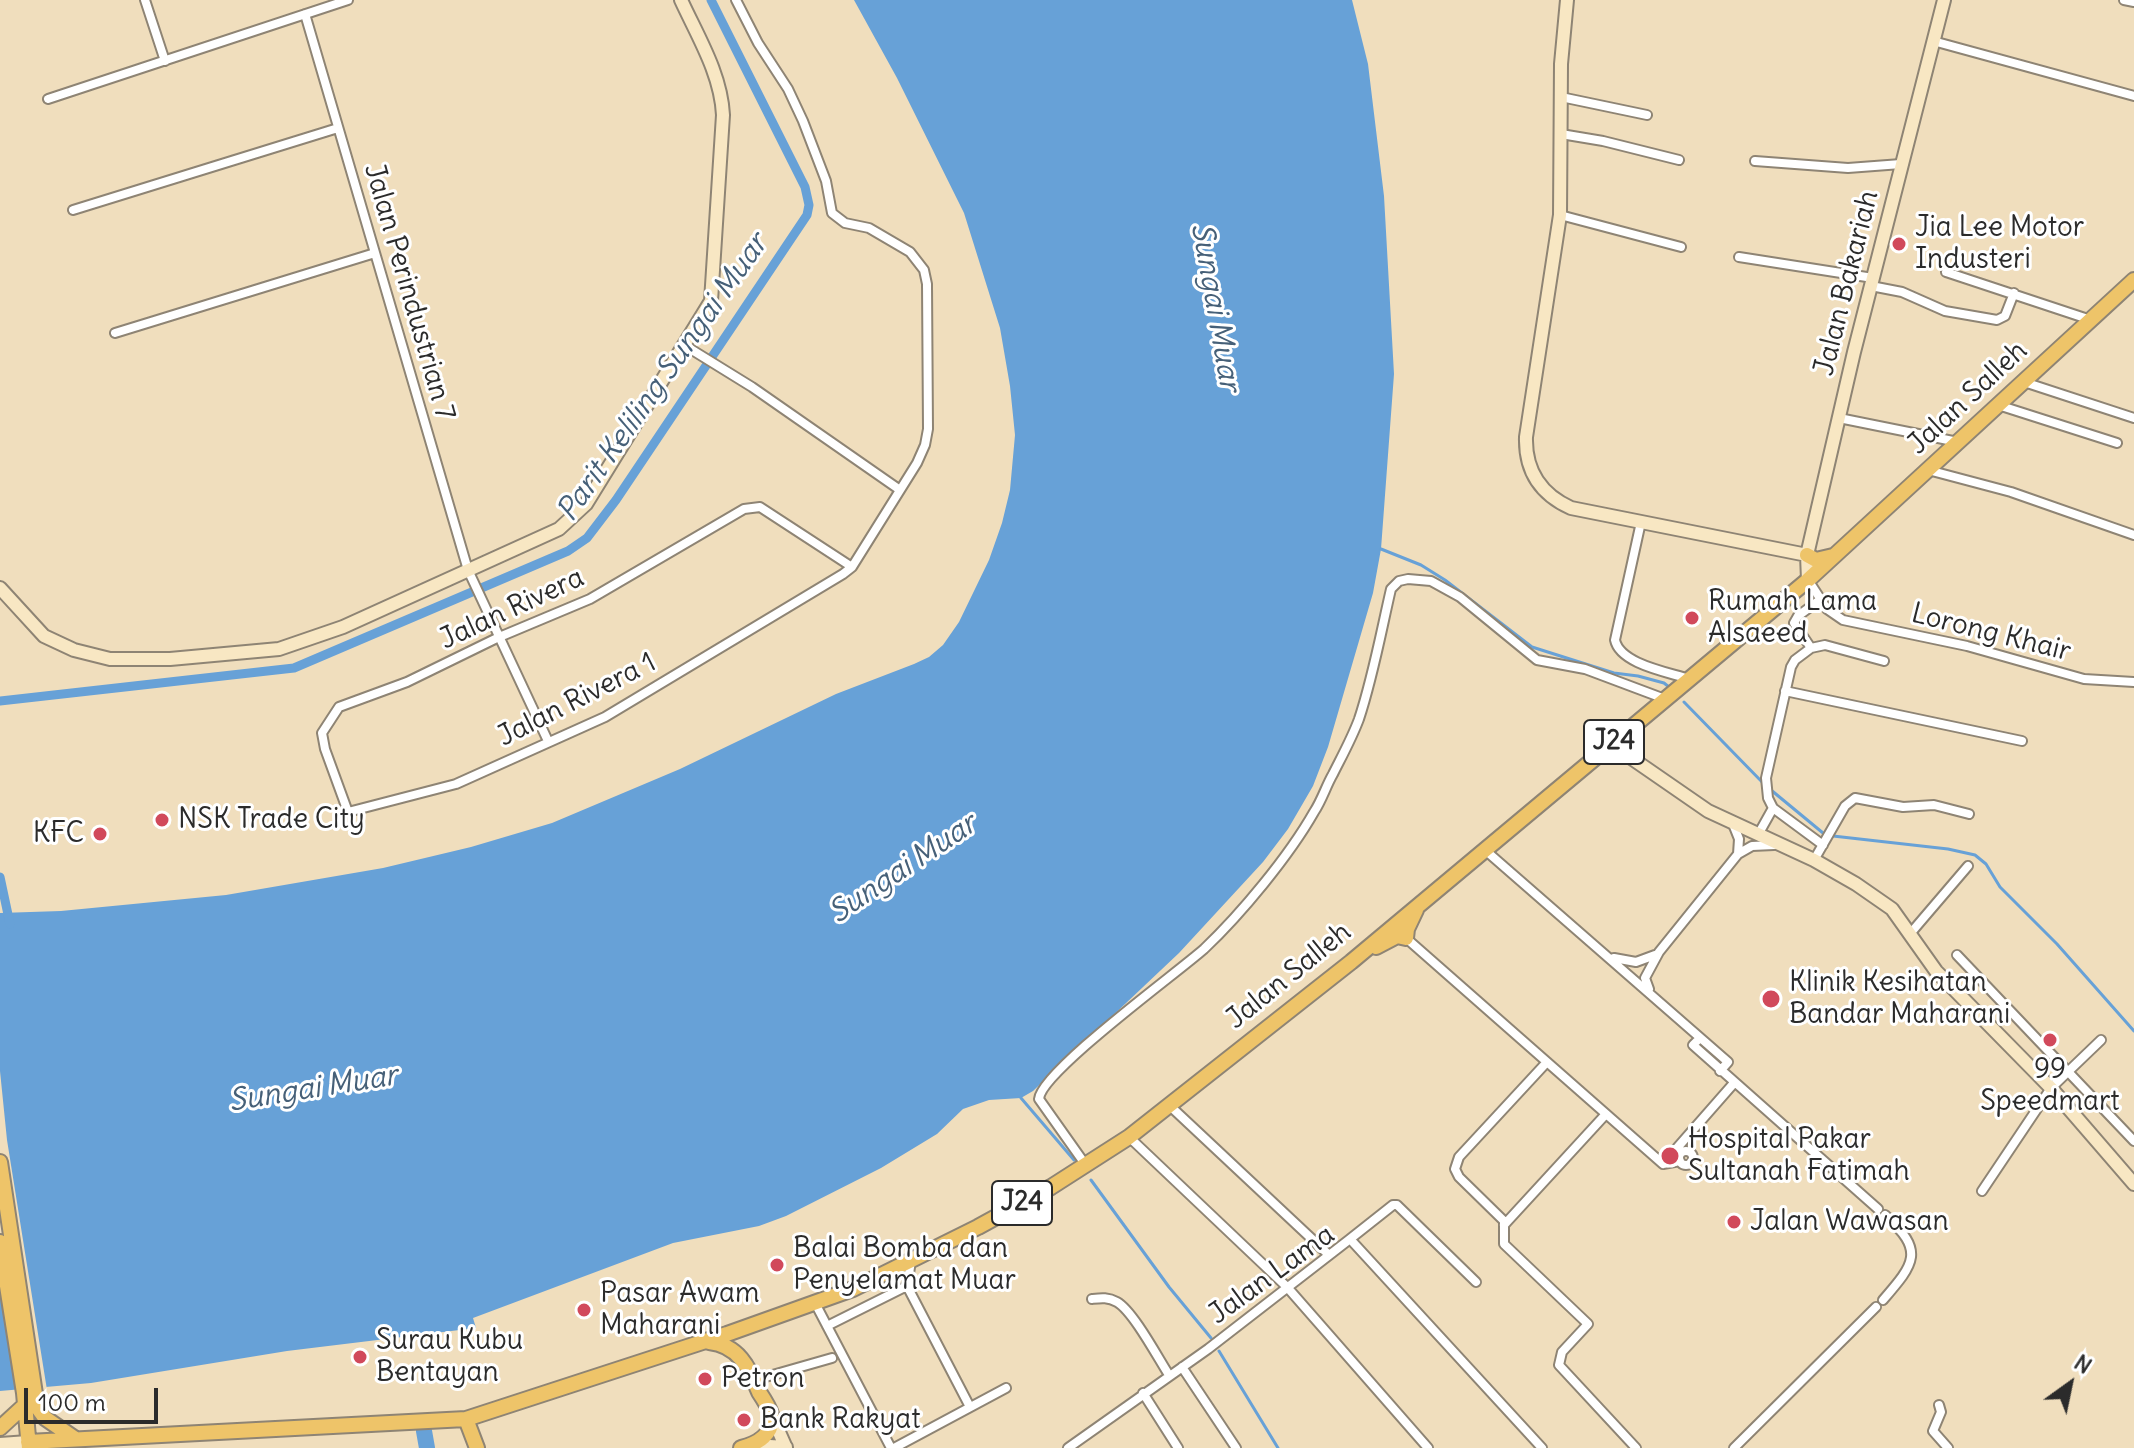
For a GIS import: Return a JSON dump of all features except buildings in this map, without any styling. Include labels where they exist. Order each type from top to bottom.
[{"type":"main road","name":"Jalan Salleh","points":[[1836,555],[2134,280]]},
{"type":"main road","points":[[1807,555],[1816,560],[1836,555]]},
{"type":"main road","name":"J24","points":[[1808,580],[1836,555]]},
{"type":"main road","name":"Jalan Salleh","points":[[28,1445],[466,1419],[749,1327],[853,1289],[911,1261],[1051,1187],[1129,1137],[1357,956],[1808,580]]},
{"type":"main road","points":[[1357,956],[1397,936],[1406,938],[1407,929],[1420,903]]},
{"type":"main road","points":[[0,1162],[28,1397],[28,1445]]},
{"type":"main road","points":[[0,1242],[28,1397],[70,1443]]},
{"type":"main road","points":[[742,1358],[740,1344],[749,1327]]},
{"type":"main road","points":[[704,1341],[726,1345],[742,1358],[771,1414],[768,1431],[747,1446]]},
{"type":"main road","points":[[0,1428],[28,1397]]},
{"type":"main road","points":[[466,1419],[477,1448]]},
{"type":"street","points":[[145,0],[165,61]]},
{"type":"street","points":[[48,99],[348,0]]},
{"type":"street","points":[[0,588],[44,636],[59,644],[110,659],[170,659],[279,649],[470,575],[559,529],[586,504],[711,301],[723,115],[718,80],[681,0]]},
{"type":"street","points":[[736,0],[803,121],[826,181],[832,213],[845,223],[869,228],[910,252],[924,270],[927,284],[928,429],[925,445],[852,567]]},
{"type":"street","points":[[1567,0],[1561,64],[1560,215],[1526,437],[1529,467],[1542,488],[1571,508],[1807,555]]},
{"type":"street","name":"Jalan Bakariah","points":[[1808,580],[1807,555],[1839,418],[1944,0]]},
{"type":"street","points":[[2124,0],[2134,2]]},
{"type":"street","name":"Jalan Perindustrian 7","points":[[305,14],[470,575],[548,741]]},
{"type":"street","points":[[1933,41],[2134,96]]},
{"type":"street","points":[[1561,97],[1647,115]]},
{"type":"street","points":[[73,210],[338,128]]},
{"type":"street","points":[[1561,134],[1679,160]]},
{"type":"street","points":[[1755,161],[1848,168],[1901,164]]},
{"type":"street","points":[[1560,215],[1681,247]]},
{"type":"street","points":[[115,333],[375,253]]},
{"type":"street","points":[[1739,257],[1872,282],[1939,309],[1997,320],[2005,316],[2014,293]]},
{"type":"street","points":[[1946,272],[2091,320]]},
{"type":"street","points":[[684,345],[900,490]]},
{"type":"street","points":[[2024,381],[2134,418]]},
{"type":"street","points":[[1998,405],[2117,443]]},
{"type":"street","points":[[1839,418],[1958,442]]},
{"type":"street","points":[[1928,470],[2011,492],[2134,535]]},
{"type":"street","name":"Jalan Rivera","points":[[332,766],[322,733],[339,707],[407,682],[497,638],[590,599],[744,509],[756,507],[765,510],[852,567]]},
{"type":"street","points":[[1641,522],[1616,647],[1630,660],[1689,679]]},
{"type":"street","name":"Jalan Rivera 1","points":[[332,766],[348,812],[456,784],[605,717],[852,567]]},
{"type":"street","points":[[1085,1164],[1039,1099],[1040,1091],[1133,1006],[1205,948],[1298,837],[1354,733],[1391,589],[1399,581],[1416,578],[1431,581],[1460,597],[1537,660],[1585,669],[1665,699]]},
{"type":"street","name":"Lorong Khair","points":[[1808,580],[1834,615],[1843,620],[1967,646],[2084,679],[2134,682]]},
{"type":"street","points":[[1811,648],[1794,623],[1798,616],[1821,599]]},
{"type":"street","points":[[1823,845],[1773,808],[1766,792],[1766,778],[1792,663],[1811,648],[1825,645],[1884,661]]},
{"type":"street","points":[[1785,691],[2022,741]]},
{"type":"street","points":[[1611,744],[1697,804],[1814,860],[1892,909],[1936,971],[2051,1088],[2134,1184]]},
{"type":"street","points":[[1814,860],[1845,806],[1855,798],[1903,807],[1934,805],[1969,814]]},
{"type":"street","points":[[1759,833],[1773,808]]},
{"type":"street","points":[[1730,820],[1738,833],[1738,854]]},
{"type":"street","points":[[1653,997],[1645,978],[1659,952],[1738,854],[1762,844],[1784,846]]},
{"type":"street","points":[[1484,849],[1728,1062],[1720,1071]]},
{"type":"street","points":[[1909,935],[1968,866]]},
{"type":"street","points":[[1406,938],[1663,1164]]},
{"type":"street","points":[[1603,952],[1616,959],[1636,962],[1645,961],[1659,952]]},
{"type":"street","points":[[1957,955],[2134,1141]]},
{"type":"street","points":[[1700,1038],[1693,1045],[1899,1227],[1910,1241],[1913,1255],[1899,1282],[1879,1304],[1734,1448]]},
{"type":"street","points":[[1982,1191],[2051,1088],[2101,1040]]},
{"type":"street","points":[[1547,1062],[1455,1164],[1459,1177],[1501,1218],[1504,1244],[1588,1324],[1562,1352],[1559,1365],[1636,1448]]},
{"type":"street","points":[[1663,1164],[1680,1154],[1734,1083]]},
{"type":"street","points":[[1169,1105],[1329,1255]]},
{"type":"street","points":[[1504,1225],[1606,1114]]},
{"type":"street","points":[[1129,1137],[1287,1287],[1428,1448]]},
{"type":"street","points":[[1663,1164],[1680,1154]]},
{"type":"street","points":[[1350,1239],[1397,1205],[1476,1282]]},
{"type":"street","name":"Jalan Lama","points":[[1073,1447],[1143,1393],[1208,1349],[1350,1239],[1542,1448]]},
{"type":"street","points":[[911,1261],[907,1286],[970,1407]]},
{"type":"street","points":[[827,1326],[907,1286]]},
{"type":"street","points":[[1092,1299],[1104,1297],[1125,1308],[1169,1375]]},
{"type":"street","points":[[815,1303],[893,1448],[1006,1388]]},
{"type":"street","points":[[755,1380],[832,1358]]},
{"type":"street","points":[[1182,1367],[1236,1448]]},
{"type":"street","points":[[1143,1393],[1178,1448]]},
{"type":"street","points":[[1939,1405],[1941,1412],[1933,1431],[1948,1448]]},
{"type":"street","points":[[747,1446],[786,1448],[771,1414]]},
{"type":"street","points":[[0,1444],[28,1445]]},
{"type":"water","name":"Sungai Muar","points":[[854,0],[1352,0],[1368,64],[1384,196],[1394,374],[1381,549],[1373,593],[1328,747],[1313,786],[1288,829],[1263,862],[1179,953],[1033,1091],[1021,1098],[989,1100],[963,1109],[937,1134],[881,1168],[786,1216],[759,1226],[673,1243],[473,1318],[476,1328],[287,1351],[91,1383],[0,1391],[0,913],[61,911],[226,895],[383,868],[552,823],[680,769],[836,694],[929,657],[943,645],[959,622],[989,560],[1010,490],[1015,435],[1010,386],[1000,328],[964,213],[897,78]]},
{"type":"pier","points":[[0,1071],[7,1140],[47,1390],[18,1393],[0,1267]]},
{"type":"waterway","name":"Parit Keliling Sungai Muar","points":[[0,701],[294,668],[568,551],[587,538],[616,500],[807,215],[809,205],[805,187],[711,0]]},
{"type":"waterway","points":[[1381,549],[1421,565],[1445,580],[1532,647],[1614,673],[1664,683],[1669,687]]},
{"type":"waterway","points":[[1684,702],[1765,785]]},
{"type":"waterway","points":[[1771,790],[1823,833]]},
{"type":"waterway","points":[[1833,836],[1975,855],[1986,864],[2000,887],[2057,944],[2134,1031]]},
{"type":"waterway","name":"Parit Keliling Sungai Muar","points":[[0,877],[10,924]]},
{"type":"waterway","points":[[1021,1098],[1074,1160]]},
{"type":"waterway","points":[[1091,1180],[1169,1287],[1211,1338]]},
{"type":"waterway","points":[[1219,1351],[1278,1448]]},
{"type":"waterway","points":[[424,1431],[427,1448]]},
{"type":"place","name":"Jia Lee Motor Industeri","points":[[1899,244]]},
{"type":"place","name":"Rumah Lama Alsaeed","points":[[1692,618]]},
{"type":"place","name":"NSK Trade City","points":[[162,820]]},
{"type":"place","name":"KFC","points":[[100,834]]},
{"type":"place","name":"Klinik Kesihatan Bandar Maharani","points":[[1771,999]]},
{"type":"place","name":"99 Speedmart","points":[[2050,1040]]},
{"type":"place","name":"Hospital Pakar Sultanah Fatimah","points":[[1670,1156]]},
{"type":"place","name":"Jalan Wawasan","points":[[1734,1222]]},
{"type":"place","name":"Balai Bomba dan Penyelamat Muar","points":[[777,1265]]},
{"type":"place","name":"Pasar Awam Maharani","points":[[584,1310]]},
{"type":"place","name":"Surau Kubu Bentayan","points":[[360,1357]]},
{"type":"place","name":"Petron","points":[[705,1379]]},
{"type":"place","name":"Bank Rakyat","points":[[744,1420]]}]
